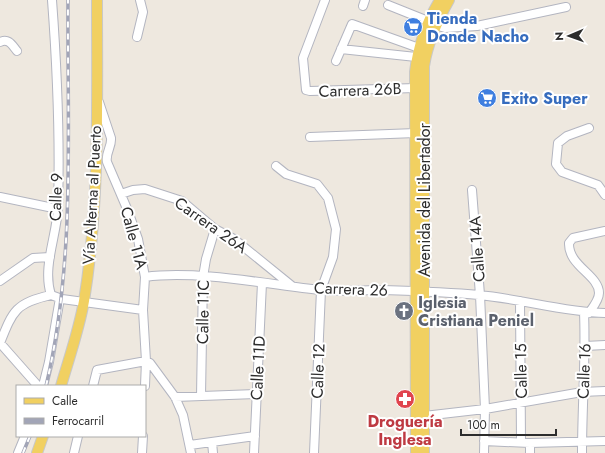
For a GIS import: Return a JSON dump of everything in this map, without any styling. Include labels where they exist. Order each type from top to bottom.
[{"type":"main road","name":"Vía Alterna al Puerto","points":[[61,385],[84,301],[92,234],[97,97],[97,0]]},
{"type":"main road","name":"Avenida del Libertador","points":[[424,453],[416,88],[418,52],[432,23],[449,0]]},
{"type":"main road","name":"Avenida del Libertador","points":[[416,453],[424,66],[437,1]]},
{"type":"main road","points":[[37,453],[43,437]]},
{"type":"street","name":"Calle 9","points":[[51,294],[49,287],[50,257],[58,209],[55,49],[52,0]]},
{"type":"street","points":[[138,37],[143,12],[140,0]]},
{"type":"street","name":"Carrera 26B","points":[[325,0],[303,58],[306,90],[310,92],[416,88]]},
{"type":"street","points":[[388,5],[445,28],[478,26],[566,7]]},
{"type":"street","points":[[336,62],[352,24],[418,52]]},
{"type":"street","points":[[0,42],[4,40],[9,41],[17,51]]},
{"type":"street","points":[[341,49],[418,52]]},
{"type":"street","name":"Calle 11A","points":[[97,97],[111,142],[106,153],[106,162],[121,194],[138,240],[145,277],[143,310],[146,361],[145,385]]},
{"type":"street","points":[[589,128],[567,136],[558,143],[556,164],[562,172],[598,185],[605,195]]},
{"type":"street","points":[[310,137],[416,133]]},
{"type":"street","name":"Calle 12","points":[[276,166],[286,174],[317,184],[328,198],[336,229],[333,257],[321,290],[314,453]]},
{"type":"street","name":"Carrera 26A","points":[[121,194],[145,189],[182,201],[215,229],[234,240],[292,286]]},
{"type":"street","name":"Calle 14A","points":[[472,190],[480,296],[485,408],[484,453]]},
{"type":"street","points":[[0,197],[58,209]]},
{"type":"street","name":"Calle 11C","points":[[201,396],[203,277],[206,259],[215,229]]},
{"type":"street","points":[[587,313],[599,293],[598,286],[574,260],[568,248],[568,242],[573,238],[605,231]]},
{"type":"street","points":[[0,281],[33,258],[50,257]]},
{"type":"street","name":"Carrera 26","points":[[145,277],[203,277],[321,290],[420,291],[520,300],[587,313],[605,313]]},
{"type":"street","name":"Calle 11D","points":[[254,453],[262,283]]},
{"type":"street","points":[[37,385],[0,343],[10,317],[14,311],[27,301],[51,294],[60,298],[143,310]]},
{"type":"street","points":[[42,385],[49,362],[60,298]]},
{"type":"street","name":"Calle 15","points":[[520,300],[521,442]]},
{"type":"street","name":"Calle 16","points":[[582,453],[582,392],[587,313]]},
{"type":"street","points":[[586,346],[605,345]]},
{"type":"street","points":[[93,385],[97,370],[146,361],[150,363],[175,397],[183,415],[191,449],[212,442],[255,436]]},
{"type":"street","points":[[424,416],[485,408],[582,392],[605,391]]},
{"type":"street","points":[[175,397],[256,394]]},
{"type":"street","points":[[18,453],[25,437]]},
{"type":"street","points":[[74,453],[78,437]]},
{"type":"street","points":[[142,437],[142,453]]},
{"type":"street","points":[[484,441],[530,443],[605,441]]},
{"type":"street","points":[[212,442],[213,453]]},
{"type":"street","points":[[530,443],[530,453]]},
{"type":"railway","points":[[46,385],[56,339],[66,243],[69,146],[68,0]]},
{"type":"railway","points":[[23,453],[30,437]]},
{"type":"place","name":"Tienda Donde Nacho","points":[[413,27]]},
{"type":"place","name":"Exito Super","points":[[487,98]]},
{"type":"place","name":"Iglesia Cristiana Peniel","points":[[404,311]]},
{"type":"place","name":"Droguería Inglesa","points":[[405,399]]}]
